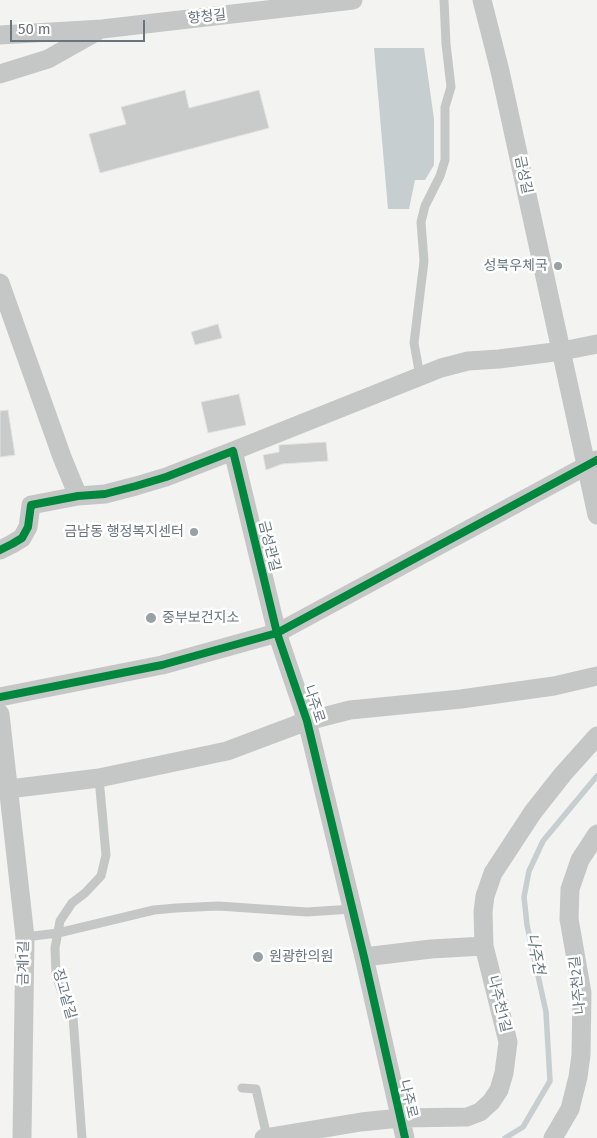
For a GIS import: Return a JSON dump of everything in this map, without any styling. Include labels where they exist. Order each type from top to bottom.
[{"type":"street","name":"향청길","points":[[0,35],[102,29],[271,5],[353,0]]},
{"type":"street","name":"금성길","points":[[482,0],[500,71],[562,351],[591,464],[597,515]]},
{"type":"street","points":[[0,74],[48,59],[102,29]]},
{"type":"street","points":[[0,285],[78,496]]},
{"type":"street","points":[[0,550],[22,538],[28,527],[31,505],[78,496],[105,494],[166,477],[420,376],[468,361],[562,351],[597,344]]},
{"type":"street","name":"금성관길","points":[[233,451],[278,633]]},
{"type":"street","points":[[0,697],[162,665],[278,633],[591,464]]},
{"type":"street","name":"나주로","points":[[278,633],[307,721],[364,957],[402,1126]]},
{"type":"street","name":"나주로","points":[[307,721],[350,710],[554,686],[597,676]]},
{"type":"street","points":[[0,714],[5,790],[99,778],[227,751],[307,721]]},
{"type":"street","name":"나주천1길","points":[[265,1138],[362,1122],[402,1126],[468,1117],[480,1112],[491,1102],[499,1090],[507,1060],[508,1042],[484,946],[483,912],[485,896],[493,873],[533,812],[563,774],[597,736]]},
{"type":"street","name":"금계1길","points":[[5,790],[25,937],[22,1138]]},
{"type":"street","name":"나주천2길","points":[[553,1138],[570,1109],[581,1055],[582,993],[568,919],[570,889],[580,860],[597,834]]},
{"type":"street","points":[[364,957],[431,949],[484,946]]},
{"type":"lane","points":[[420,376],[414,343],[424,261],[422,222],[426,206],[445,160],[446,107],[451,87],[446,44],[444,0]]},
{"type":"lane","name":"징고샅길","points":[[82,1138],[73,1017],[56,975],[54,948],[60,921],[72,902],[86,893],[101,876],[106,855],[99,778]]},
{"type":"lane","points":[[25,937],[58,933],[146,912],[176,908],[218,906],[307,912],[352,909]]},
{"type":"lane","points":[[242,1088],[256,1089],[265,1138]]},
{"type":"shaded area","points":[[374,48],[424,48],[434,119],[434,165],[425,180],[415,180],[409,209],[388,209]]},
{"type":"building","points":[[185,90],[189,108],[259,90],[269,128],[100,173],[89,134],[126,124],[121,107]]},
{"type":"building","points":[[218,324],[222,338],[195,345],[191,332]]},
{"type":"building","points":[[239,394],[246,425],[208,433],[201,402]]},
{"type":"building","points":[[8,410],[15,455],[0,457],[0,411]]},
{"type":"building","points":[[326,442],[328,461],[282,464],[266,470],[263,455],[279,452],[279,445]]},
{"type":"waterway","name":"나주천","points":[[505,1138],[523,1127],[550,1081],[546,1012],[527,925],[524,897],[529,871],[543,841],[597,776]]},
{"type":"cycle path","points":[[0,550],[22,538],[28,527],[31,505],[78,496],[105,494],[136,486],[166,477],[233,451],[277,633],[307,721],[405,1138]]},
{"type":"cycle path","points":[[0,697],[162,665],[277,633],[597,460]]},
{"type":"place","name":"성북우체국","points":[[558,266]]},
{"type":"place","name":"금남동 행정복지센터","points":[[194,532]]},
{"type":"place","name":"중부보건지소","points":[[151,618]]},
{"type":"place","name":"원광한의원","points":[[258,957]]}]
